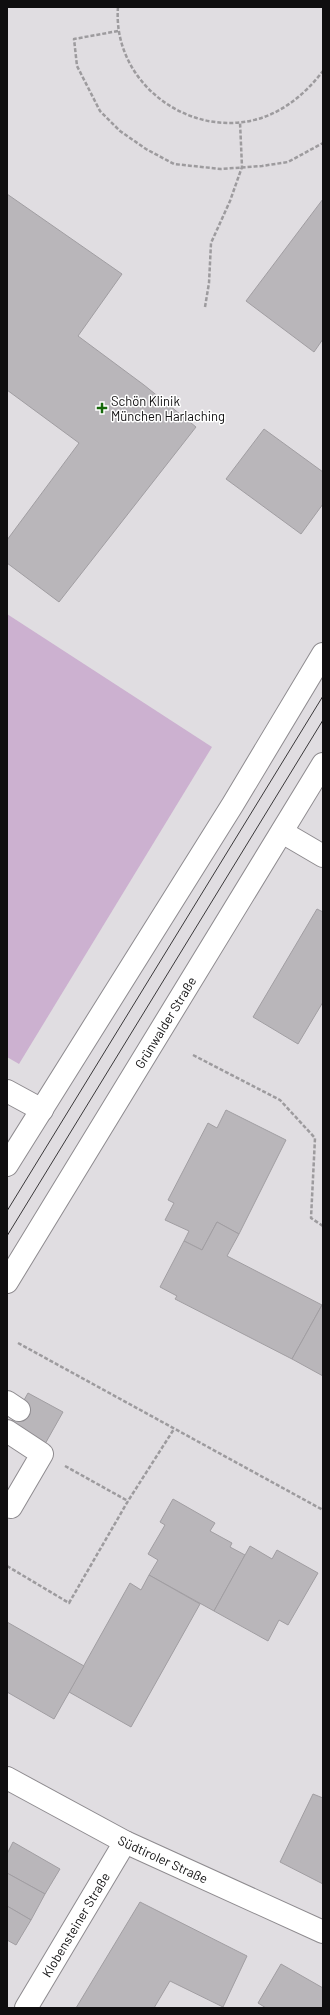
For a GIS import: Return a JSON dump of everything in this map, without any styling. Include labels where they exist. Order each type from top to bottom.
[{"type":"main road","points":[[7,1165],[233,804],[323,654]]},
{"type":"main road","name":"Grünwalder Straße","points":[[7,1282],[323,764]]},
{"type":"main road","points":[[282,832],[323,856]]},
{"type":"main road","points":[[7,1091],[42,1110]]},
{"type":"main road","points":[[7,1432],[42,1454],[11,1507]]},
{"type":"main road","name":"Südtiroler Straße","points":[[7,1778],[125,1842],[322,1929]]},
{"type":"main road","name":"Klobensteiner Straße","points":[[26,2008],[125,1842]]},
{"type":"path","points":[[118,7],[118,32],[128,62],[142,84],[160,100],[185,114],[202,120],[240,122],[258,119],[290,104],[303,94],[323,71]]},
{"type":"path","points":[[118,32],[74,39],[77,66],[100,111],[120,132],[146,149],[174,164],[221,169],[288,162],[323,143]]},
{"type":"path","points":[[205,307],[209,283],[211,243],[230,201],[242,167],[240,122]]},
{"type":"path","points":[[193,1055],[280,1100],[315,1138],[311,1218],[323,1226]]},
{"type":"path","points":[[18,1343],[323,1510]]},
{"type":"path","points":[[7,1566],[69,1603],[128,1501],[174,1429]]},
{"type":"path","points":[[42,1454],[128,1501]]},
{"type":"shaded area","points":[[7,614],[212,747],[19,1064],[7,1057]]},
{"type":"building","name":"Schön Klinik München Harlaching","points":[[7,194],[122,274],[78,336],[144,385],[196,427],[59,602],[7,563],[7,540],[79,443],[7,390]]},
{"type":"building","points":[[323,199],[323,339],[314,352],[246,301]]},
{"type":"building","points":[[264,429],[323,472],[323,504],[301,534],[226,479]]},
{"type":"building","points":[[317,909],[323,912],[323,1002],[298,1044],[253,1017]]},
{"type":"building","points":[[226,1110],[286,1140],[239,1234],[217,1222],[202,1250],[184,1241],[189,1231],[165,1220],[174,1203],[168,1200],[208,1123],[217,1128]]},
{"type":"building","points":[[217,1222],[239,1234],[227,1256],[322,1305],[292,1359],[175,1299],[177,1296],[160,1287],[184,1241],[202,1250]]},
{"type":"building","points":[[323,1305],[323,1376],[292,1359]]},
{"type":"building","points":[[28,1393],[63,1412],[45,1444],[10,1425]]},
{"type":"building","points":[[173,1499],[215,1523],[210,1531],[232,1543],[230,1547],[245,1555],[214,1611],[149,1575],[158,1560],[148,1554],[165,1525],[160,1522]]},
{"type":"building","points":[[250,1546],[272,1559],[277,1550],[318,1573],[288,1625],[279,1620],[268,1641],[214,1611]]},
{"type":"building","points":[[149,1575],[200,1604],[131,1727],[69,1692],[130,1583],[141,1590]]},
{"type":"building","points":[[7,1622],[84,1666],[54,1719],[7,1692]]},
{"type":"building","points":[[313,1794],[323,1798],[323,1884],[280,1862]]},
{"type":"building","points":[[13,1842],[60,1869],[45,1894],[7,1873],[7,1854]]},
{"type":"building","points":[[7,1873],[45,1894],[31,1920],[7,1906]]},
{"type":"building","points":[[140,1902],[247,1956],[223,2007],[170,1981],[154,2008],[76,2008]]},
{"type":"building","points":[[7,1906],[31,1920],[16,1945],[7,1940]]},
{"type":"building","points":[[281,1964],[323,1988],[323,2008],[266,2008],[258,2003]]},
{"type":"tram line","points":[[7,1211],[323,696]]},
{"type":"tram line","points":[[7,1236],[323,720]]},
{"type":"place","name":"Schön Klinik München Harlaching","points":[[102,408]]}]
